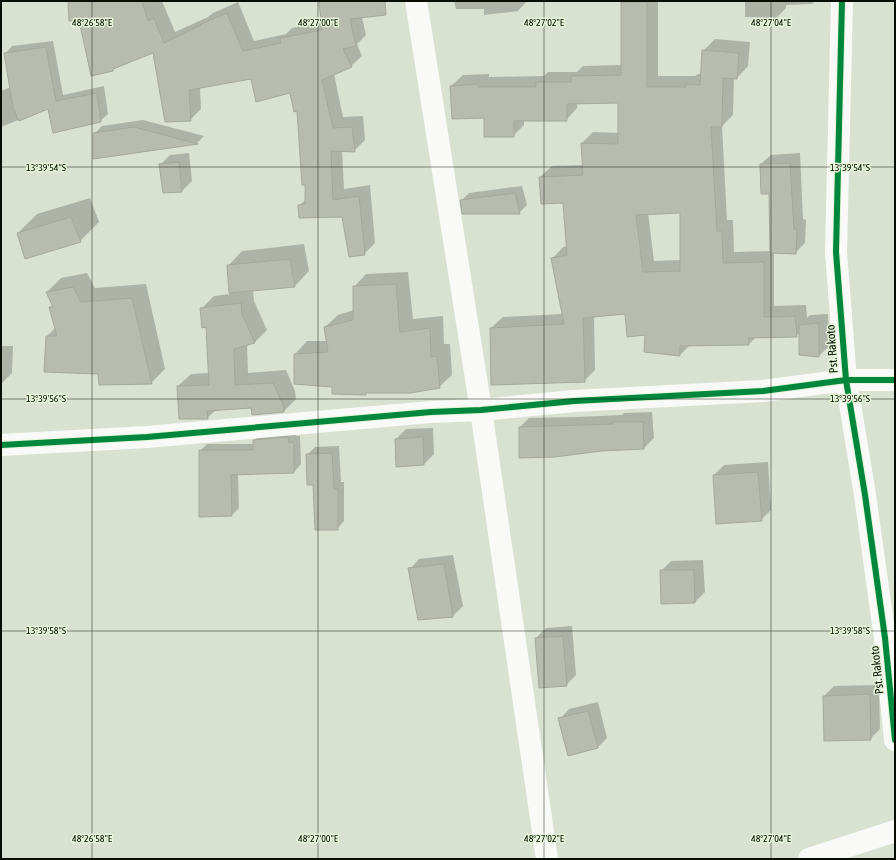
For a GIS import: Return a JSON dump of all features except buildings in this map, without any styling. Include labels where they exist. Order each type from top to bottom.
[{"type":"street","points":[[416,1],[481,410],[547,859]]},
{"type":"street","name":"Pst. Rakoto","points":[[842,1],[836,252],[846,380],[865,495],[885,638],[895,740]]},
{"type":"street","points":[[1,445],[147,437],[574,401],[763,391],[846,380],[895,380]]},
{"type":"street","points":[[810,859],[895,831]]},
{"type":"cycle path","points":[[842,1],[836,252],[846,380],[865,495],[885,638],[895,740]]},
{"type":"cycle path","points":[[1,445],[147,437],[574,401],[763,391],[846,380],[895,380]]}]
